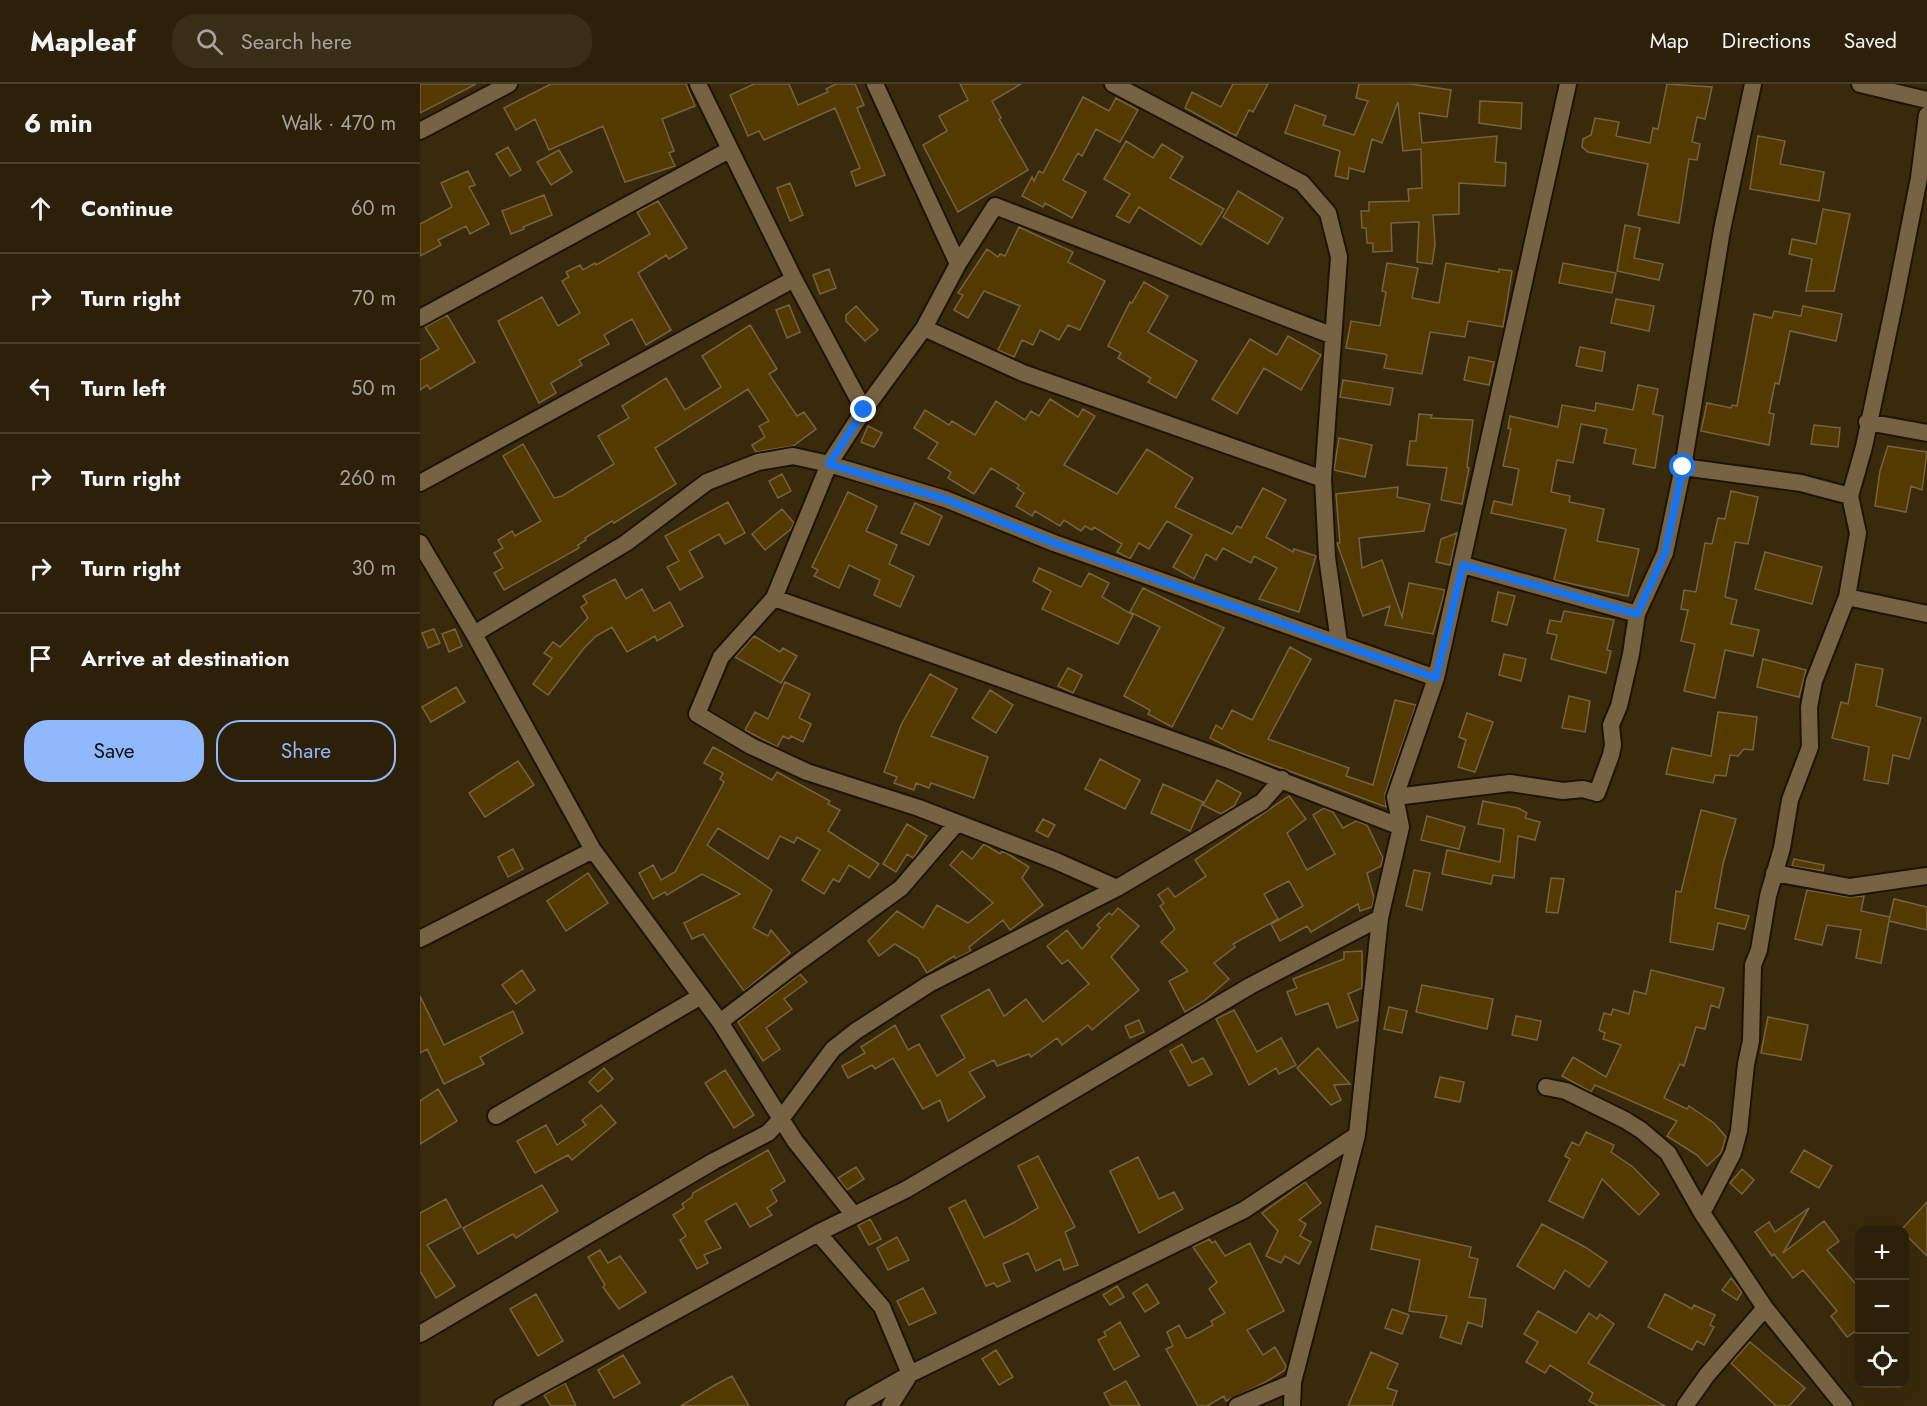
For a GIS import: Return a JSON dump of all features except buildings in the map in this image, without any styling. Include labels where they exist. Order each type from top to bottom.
[{"type":"street","points":[[420,131],[509,84]]},
{"type":"street","points":[[698,84],[794,279],[864,410]]},
{"type":"street","points":[[875,84],[958,264]]},
{"type":"street","points":[[1113,84],[1302,183],[1328,213],[1339,257],[1331,335],[1323,479],[1327,558],[1339,642]]},
{"type":"street","points":[[1292,1406],[1293,1382],[1357,1135],[1380,918],[1401,827],[1395,797],[1436,678],[1463,565],[1568,84]]},
{"type":"street","points":[[1395,797],[1510,783],[1563,791],[1583,789],[1597,793],[1611,755],[1613,745],[1611,725],[1619,706],[1637,614],[1665,553],[1683,467],[1722,230],[1753,84]]},
{"type":"street","points":[[1860,84],[1927,100]]},
{"type":"street","points":[[1702,1213],[1733,1153],[1739,1131],[1751,1041],[1753,965],[1782,848],[1790,800],[1810,747],[1809,707],[1814,681],[1847,597],[1858,533],[1850,496],[1864,447],[1896,300],[1919,178],[1927,115]]},
{"type":"street","points":[[420,318],[729,150]]},
{"type":"street","points":[[1117,888],[1056,861],[919,808],[807,772],[751,746],[697,714],[722,657],[774,598],[829,464],[864,410],[924,328],[958,264],[995,206],[1331,335]]},
{"type":"street","points":[[420,483],[794,279]]},
{"type":"street","points":[[924,328],[1023,373],[1323,479]]},
{"type":"street","points":[[1868,422],[1927,433]]},
{"type":"street","points":[[474,634],[626,543],[707,482],[758,462],[793,456],[829,464],[945,499],[1054,543],[1436,678]]},
{"type":"street","points":[[1683,467],[1801,483],[1850,496]]},
{"type":"street","points":[[420,543],[474,634],[593,850],[720,1022],[795,1141],[853,1214]]},
{"type":"street","points":[[1463,565],[1637,614]]},
{"type":"street","points":[[1847,597],[1927,614]]},
{"type":"street","points":[[774,598],[1282,779],[1401,827]]},
{"type":"street","points":[[420,1334],[714,1161],[746,1147],[768,1133],[833,1049],[856,1031],[929,984],[1117,888],[1262,802],[1282,779]]},
{"type":"street","points":[[720,1022],[902,888],[956,824]]},
{"type":"street","points":[[420,939],[593,850]]},
{"type":"street","points":[[1774,873],[1850,887],[1927,876]]},
{"type":"street","points":[[502,1406],[853,1214],[907,1189],[1250,986],[1380,918]]},
{"type":"street","points":[[495,1116],[701,996]]},
{"type":"street","points":[[1546,1087],[1566,1091],[1641,1130],[1668,1153],[1702,1213],[1765,1308],[1844,1406]]},
{"type":"street","points":[[854,1406],[910,1374],[1245,1210],[1357,1135]]},
{"type":"street","points":[[818,1233],[882,1306],[910,1374]]},
{"type":"street","points":[[1685,1406],[1707,1375],[1765,1308]]},
{"type":"street","points":[[890,1406],[910,1374]]},
{"type":"street","points":[[1237,1406],[1293,1382]]},
{"type":"route","points":[[864,410],[829,464],[945,499],[1054,543],[1436,678],[1463,565],[1637,614],[1665,553],[1683,467]]}]
